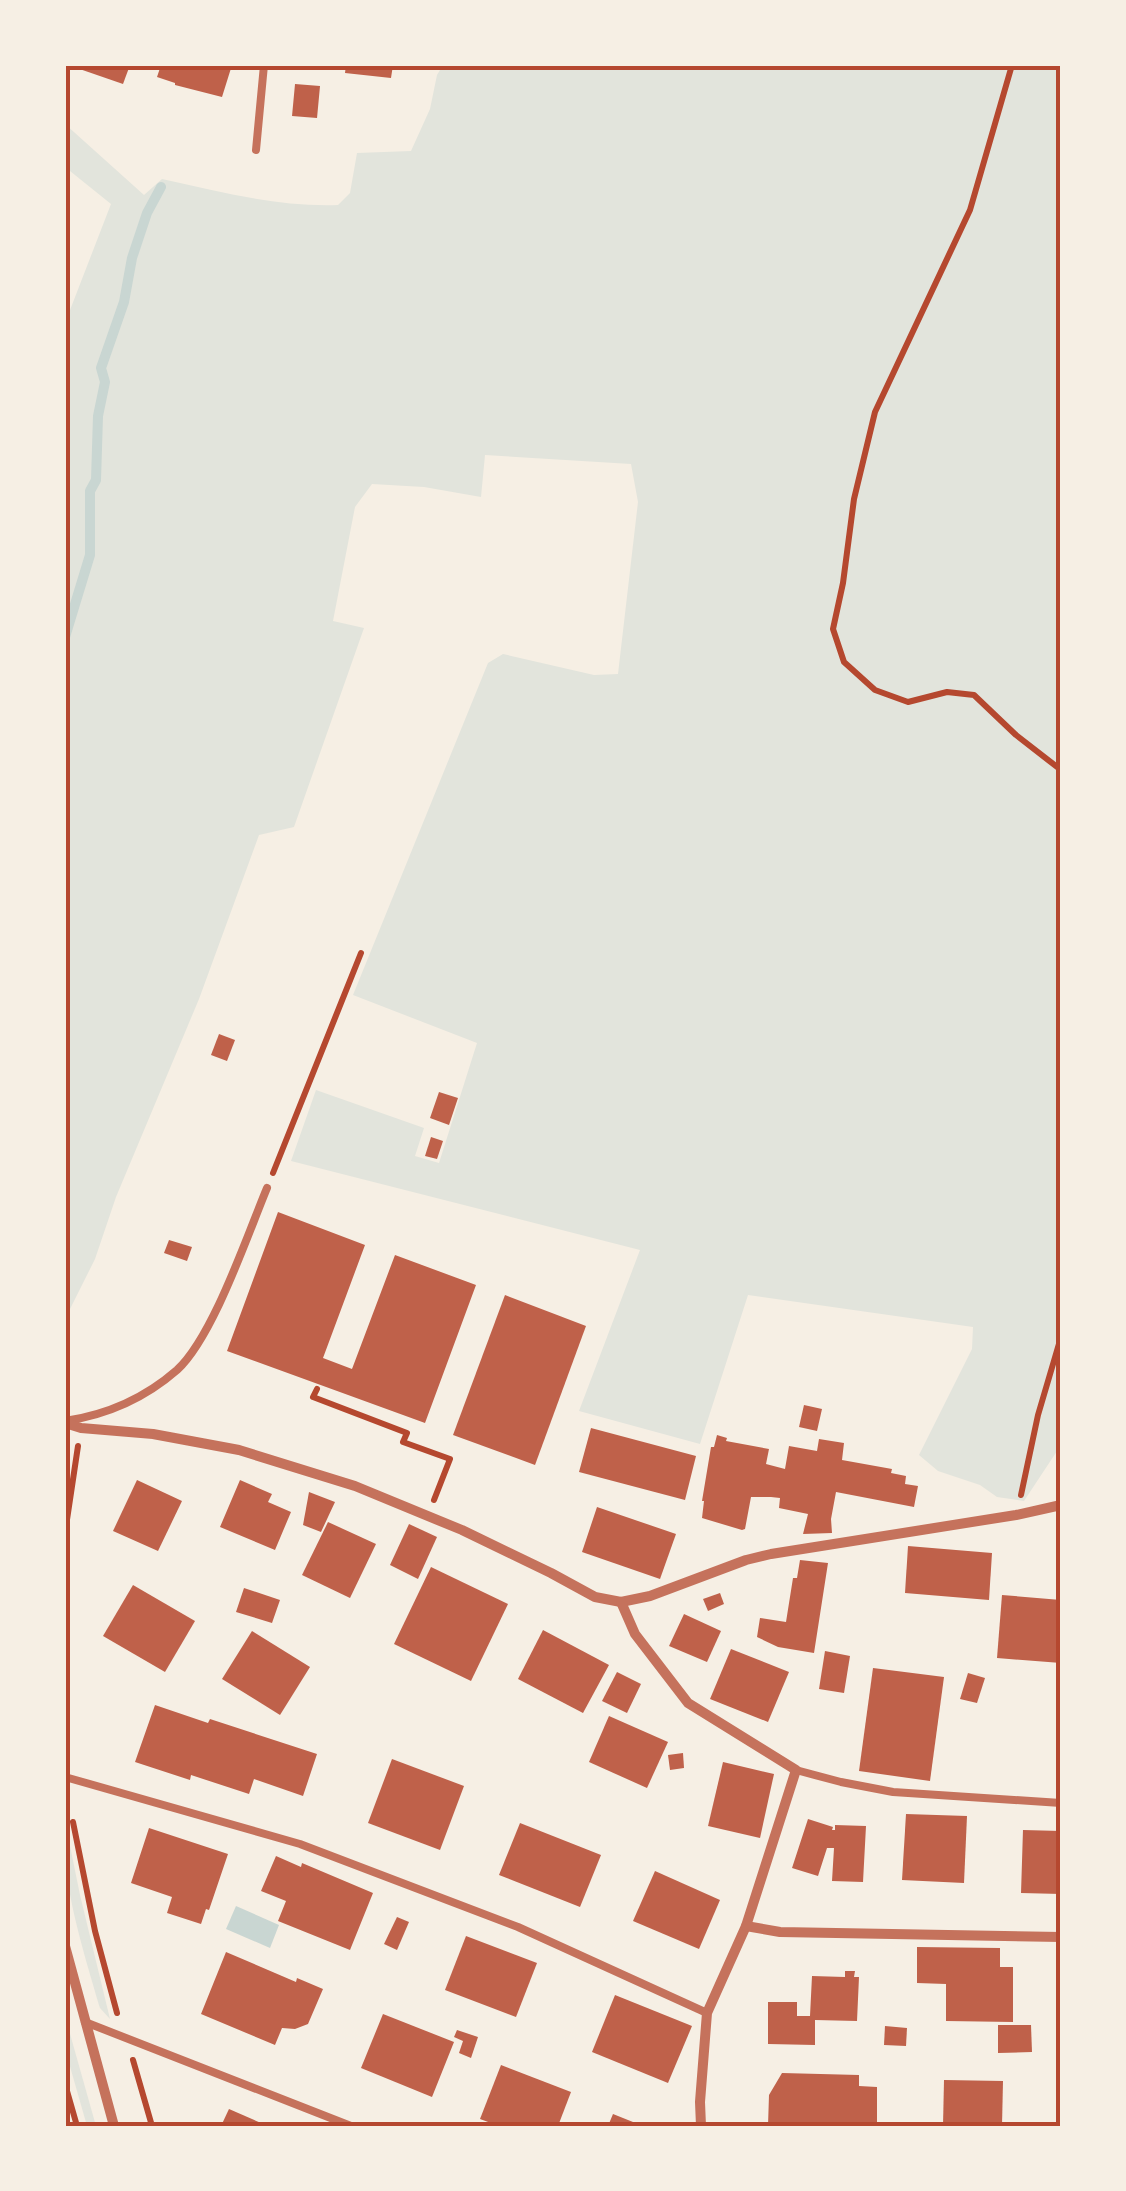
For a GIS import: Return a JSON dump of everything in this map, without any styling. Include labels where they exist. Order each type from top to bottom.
[{"type":"street","points":[[65,1422],[81,1428],[153,1434],[239,1450],[339,1481],[462,1530],[595,1597],[622,1602],[771,1554],[1061,1505]]},
{"type":"street","points":[[622,1602],[634,1634],[688,1703],[796,1770],[746,1926],[707,2013],[701,2126]]},
{"type":"street","points":[[746,1926],[780,1932],[1061,1937]]},
{"type":"street","points":[[65,1946],[114,2126]]},
{"type":"lane","points":[[256,150],[264,65]]},
{"type":"lane","points":[[65,1422],[115,1409],[179,1368],[200,1341],[267,1188]]},
{"type":"lane","points":[[796,1770],[893,1792],[1061,1803]]},
{"type":"lane","points":[[65,1776],[300,1844],[518,1927],[707,2013]]},
{"type":"lane","points":[[85,2022],[351,2126]]},
{"type":"path","points":[[1012,65],[970,210],[875,412],[854,499],[833,630],[844,662],[874,690],[908,702],[946,692],[974,695],[1061,770]]},
{"type":"path","points":[[267,1188],[361,952]]},
{"type":"path","points":[[1016,1514],[1038,1415],[1061,1337]]},
{"type":"path","points":[[317,1389],[313,1396],[407,1433],[403,1442],[450,1458],[444,1474]]},
{"type":"path","points":[[65,1533],[81,1428]]},
{"type":"path","points":[[73,1822],[95,1931],[121,2023]]},
{"type":"path","points":[[131,2055],[152,2126]]},
{"type":"path","points":[[65,2084],[77,2126]]},
{"type":"shaded area","points":[[443,65],[1061,65],[1061,1445],[1024,1501],[997,1497],[980,1485],[938,1471],[919,1455],[972,1349],[973,1327],[748,1295],[700,1444],[579,1411],[640,1250],[291,1161],[316,1090],[424,1128],[415,1156],[439,1163],[477,1043],[353,995],[488,663],[503,654],[594,675],[618,674],[638,502],[631,464],[485,455],[481,497],[424,487],[372,484],[355,507],[333,621],[364,628],[294,827],[259,835],[199,999],[116,1197],[95,1259],[65,1319],[65,323],[111,204],[65,167],[65,124],[144,195],[162,179],[272,201],[338,205],[350,193],[357,153],[411,151],[430,109]]},
{"type":"shaded area","points":[[67,1831],[110,2019],[100,2008],[75,1919],[66,1870]]},
{"type":"shaded area","points":[[236,1906],[279,1925],[270,1948],[226,1929]]},
{"type":"shaded area","points":[[65,2016],[96,2126],[87,2126],[65,2049]]},
{"type":"building","points":[[68,65],[130,65],[123,84]]},
{"type":"building","points":[[161,65],[232,65],[222,97],[157,77]]},
{"type":"building","points":[[346,65],[393,65],[391,78],[345,73]]},
{"type":"building","points":[[295,84],[320,86],[317,118],[292,116]]},
{"type":"building","points":[[219,1034],[235,1040],[227,1061],[211,1055]]},
{"type":"building","points":[[439,1092],[458,1098],[449,1125],[430,1118]]},
{"type":"building","points":[[431,1137],[443,1141],[437,1159],[425,1156]]},
{"type":"building","points":[[278,1212],[365,1245],[323,1358],[352,1369],[395,1255],[476,1285],[425,1423],[227,1351]]},
{"type":"building","points":[[169,1240],[192,1247],[187,1261],[164,1253]]},
{"type":"building","points":[[505,1295],[586,1326],[535,1465],[453,1435]]},
{"type":"building","points":[[804,1405],[822,1409],[817,1431],[799,1427]]},
{"type":"building","points":[[591,1428],[696,1456],[685,1500],[579,1472]]},
{"type":"building","points":[[717,1435],[727,1438],[726,1441],[769,1449],[766,1464],[785,1469],[789,1446],[817,1451],[819,1439],[844,1443],[842,1460],[892,1469],[891,1473],[906,1476],[905,1484],[918,1486],[914,1507],[836,1492],[832,1533],[803,1534],[808,1514],[779,1508],[780,1498],[751,1497],[742,1530],[702,1518],[711,1447]]},
{"type":"building","points":[[137,1480],[182,1501],[158,1551],[113,1531]]},
{"type":"building","points":[[240,1480],[272,1494],[268,1502],[291,1512],[275,1550],[220,1527]]},
{"type":"building","points":[[309,1492],[335,1502],[321,1532],[303,1525]]},
{"type":"building","points":[[597,1507],[676,1534],[660,1579],[582,1552]]},
{"type":"building","points":[[328,1522],[376,1544],[350,1598],[302,1575]]},
{"type":"building","points":[[409,1524],[437,1537],[418,1579],[390,1565]]},
{"type":"building","points":[[908,1546],[992,1553],[989,1600],[905,1593]]},
{"type":"building","points":[[800,1560],[828,1563],[814,1653],[778,1647],[757,1637],[760,1618],[786,1622]]},
{"type":"building","points":[[431,1567],[508,1604],[471,1681],[394,1644]]},
{"type":"building","points":[[133,1585],[195,1621],[165,1672],[103,1636]]},
{"type":"building","points":[[244,1588],[280,1600],[272,1623],[236,1612]]},
{"type":"building","points":[[720,1593],[724,1604],[708,1611],[703,1599]]},
{"type":"building","points":[[1002,1595],[1061,1600],[1061,1663],[997,1658]]},
{"type":"building","points":[[684,1614],[721,1631],[707,1662],[669,1646]]},
{"type":"building","points":[[543,1630],[609,1665],[583,1713],[518,1679]]},
{"type":"building","points":[[252,1631],[310,1667],[280,1715],[222,1679]]},
{"type":"building","points":[[731,1649],[789,1672],[768,1722],[710,1699]]},
{"type":"building","points":[[825,1651],[850,1656],[844,1693],[819,1689]]},
{"type":"building","points":[[873,1668],[944,1677],[930,1781],[859,1771]]},
{"type":"building","points":[[617,1672],[641,1684],[627,1713],[602,1701]]},
{"type":"building","points":[[968,1673],[985,1678],[977,1703],[960,1699]]},
{"type":"building","points":[[155,1705],[317,1754],[303,1796],[254,1779],[249,1794],[135,1762]]},
{"type":"building","points":[[609,1716],[668,1742],[647,1788],[589,1762]]},
{"type":"building","points":[[683,1753],[684,1768],[670,1770],[668,1755]]},
{"type":"building","points":[[392,1759],[464,1786],[440,1850],[368,1823]]},
{"type":"building","points":[[723,1762],[774,1774],[760,1838],[708,1826]]},
{"type":"building","points":[[906,1814],[967,1816],[964,1883],[902,1880]]},
{"type":"building","points":[[808,1819],[833,1827],[832,1830],[835,1825],[866,1826],[863,1882],[832,1881],[834,1848],[827,1848],[818,1876],[792,1868]]},
{"type":"building","points":[[520,1823],[601,1855],[580,1907],[499,1875]]},
{"type":"building","points":[[149,1828],[228,1854],[201,1924],[167,1913],[172,1897],[131,1883]]},
{"type":"building","points":[[1023,1830],[1061,1831],[1061,1894],[1021,1893]]},
{"type":"building","points":[[276,1856],[373,1893],[350,1950],[278,1921],[286,1901],[261,1891]]},
{"type":"building","points":[[655,1871],[720,1900],[699,1949],[633,1921]]},
{"type":"building","points":[[397,1917],[409,1922],[397,1950],[384,1944]]},
{"type":"building","points":[[466,1936],[537,1963],[516,2017],[445,1990]]},
{"type":"building","points":[[917,1947],[1000,1948],[1000,1967],[1013,1967],[1013,2022],[946,2021],[946,1984],[917,1983]]},
{"type":"building","points":[[226,1952],[296,1982],[297,1978],[323,1989],[308,2024],[282,2028],[275,2045],[201,2014]]},
{"type":"building","points":[[845,1971],[855,1971],[854,1977],[859,1977],[857,2021],[815,2020],[815,2045],[768,2044],[768,2002],[797,2002],[797,2016],[810,2016],[812,1976],[845,1977]]},
{"type":"building","points":[[615,1995],[692,2026],[668,2083],[592,2052]]},
{"type":"building","points":[[383,2014],[454,2042],[432,2097],[361,2068]]},
{"type":"building","points":[[998,2025],[1031,2025],[1032,2052],[998,2053]]},
{"type":"building","points":[[885,2026],[907,2028],[906,2046],[884,2045]]},
{"type":"building","points":[[457,2030],[478,2037],[471,2058],[459,2053],[463,2041],[454,2037]]},
{"type":"building","points":[[501,2065],[571,2092],[558,2126],[499,2126],[480,2119]]},
{"type":"building","points":[[782,2073],[859,2075],[859,2086],[877,2087],[877,2126],[768,2126],[769,2095]]},
{"type":"building","points":[[944,2080],[1003,2081],[1002,2126],[943,2126]]},
{"type":"building","points":[[229,2109],[268,2126],[221,2126]]},
{"type":"building","points":[[613,2114],[643,2126],[608,2126]]},
{"type":"waterway","points":[[65,637],[90,555],[90,491],[96,480],[98,416],[105,382],[101,368],[124,302],[132,258],[147,213],[161,187]]}]
